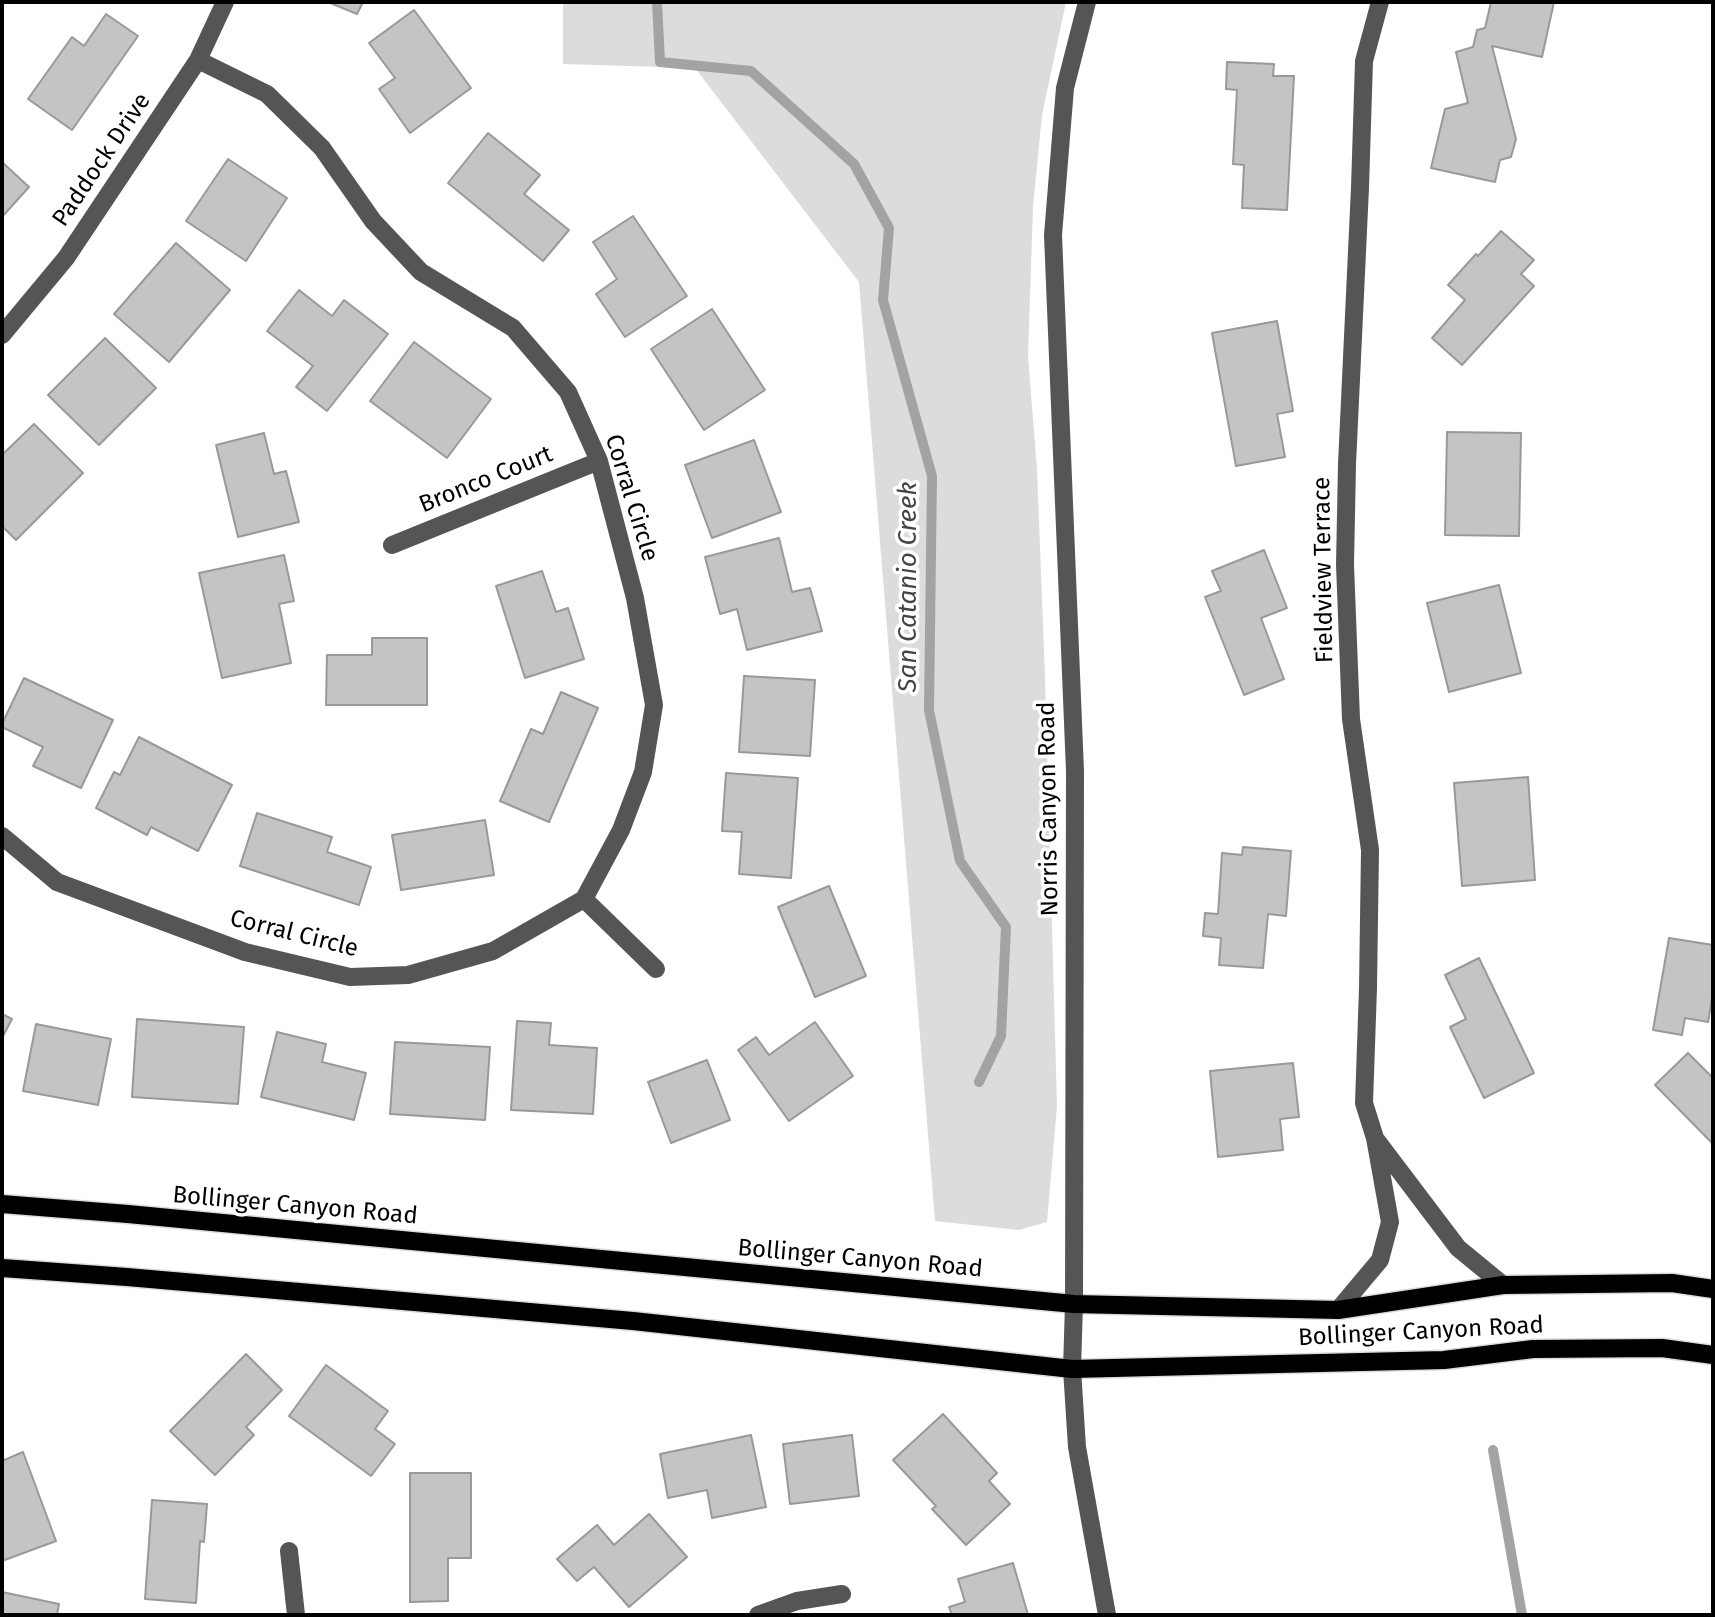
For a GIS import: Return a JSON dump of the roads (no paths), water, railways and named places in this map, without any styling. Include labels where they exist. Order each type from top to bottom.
[{"type":"main road","name":"Bollinger Canyon Road","points":[[2,1204],[1074,1304],[1338,1310],[1503,1285],[1672,1283],[1713,1289]]},
{"type":"main road","name":"Bollinger Canyon Road","points":[[2,1268],[633,1321],[1072,1369],[1444,1360],[1533,1349],[1662,1348],[1713,1355]]},
{"type":"street","name":"Paddock Drive","points":[[2,335],[66,258],[198,60],[225,2]]},
{"type":"street","name":"Norris Canyon Road","points":[[1087,2],[1065,88],[1053,235],[1075,771],[1072,1369],[1077,1447],[1107,1615]]},
{"type":"street","name":"Fieldview Terrace","points":[[1338,1310],[1380,1260],[1390,1222],[1375,1138],[1364,1103],[1370,850],[1351,719],[1345,565],[1364,61],[1380,2]]},
{"type":"street","name":"Corral Circle","points":[[2,836],[57,882],[245,952],[350,977],[408,975],[493,951],[584,900],[621,830],[643,772],[654,705],[635,598],[599,461],[568,392],[513,328],[421,272],[373,221],[322,148],[267,94],[198,60]]},
{"type":"street","name":"Bronco Court","points":[[392,545],[599,461]]},
{"type":"street","points":[[584,900],[656,969]]},
{"type":"street","name":"Fieldview Terrace","points":[[1375,1138],[1458,1248],[1503,1285]]},
{"type":"street","points":[[289,1550],[296,1615]]},
{"type":"street","points":[[758,1615],[797,1601],[842,1594]]},
{"type":"waterway","name":"San Catanio Creek","points":[[657,2],[660,62],[751,71],[854,164],[889,228],[883,300],[932,476],[929,710],[960,861],[1006,927],[1001,1036],[979,1082]]},
{"type":"waterway","name":"San Catanio Creek","points":[[1493,1450],[1522,1615]]}]
